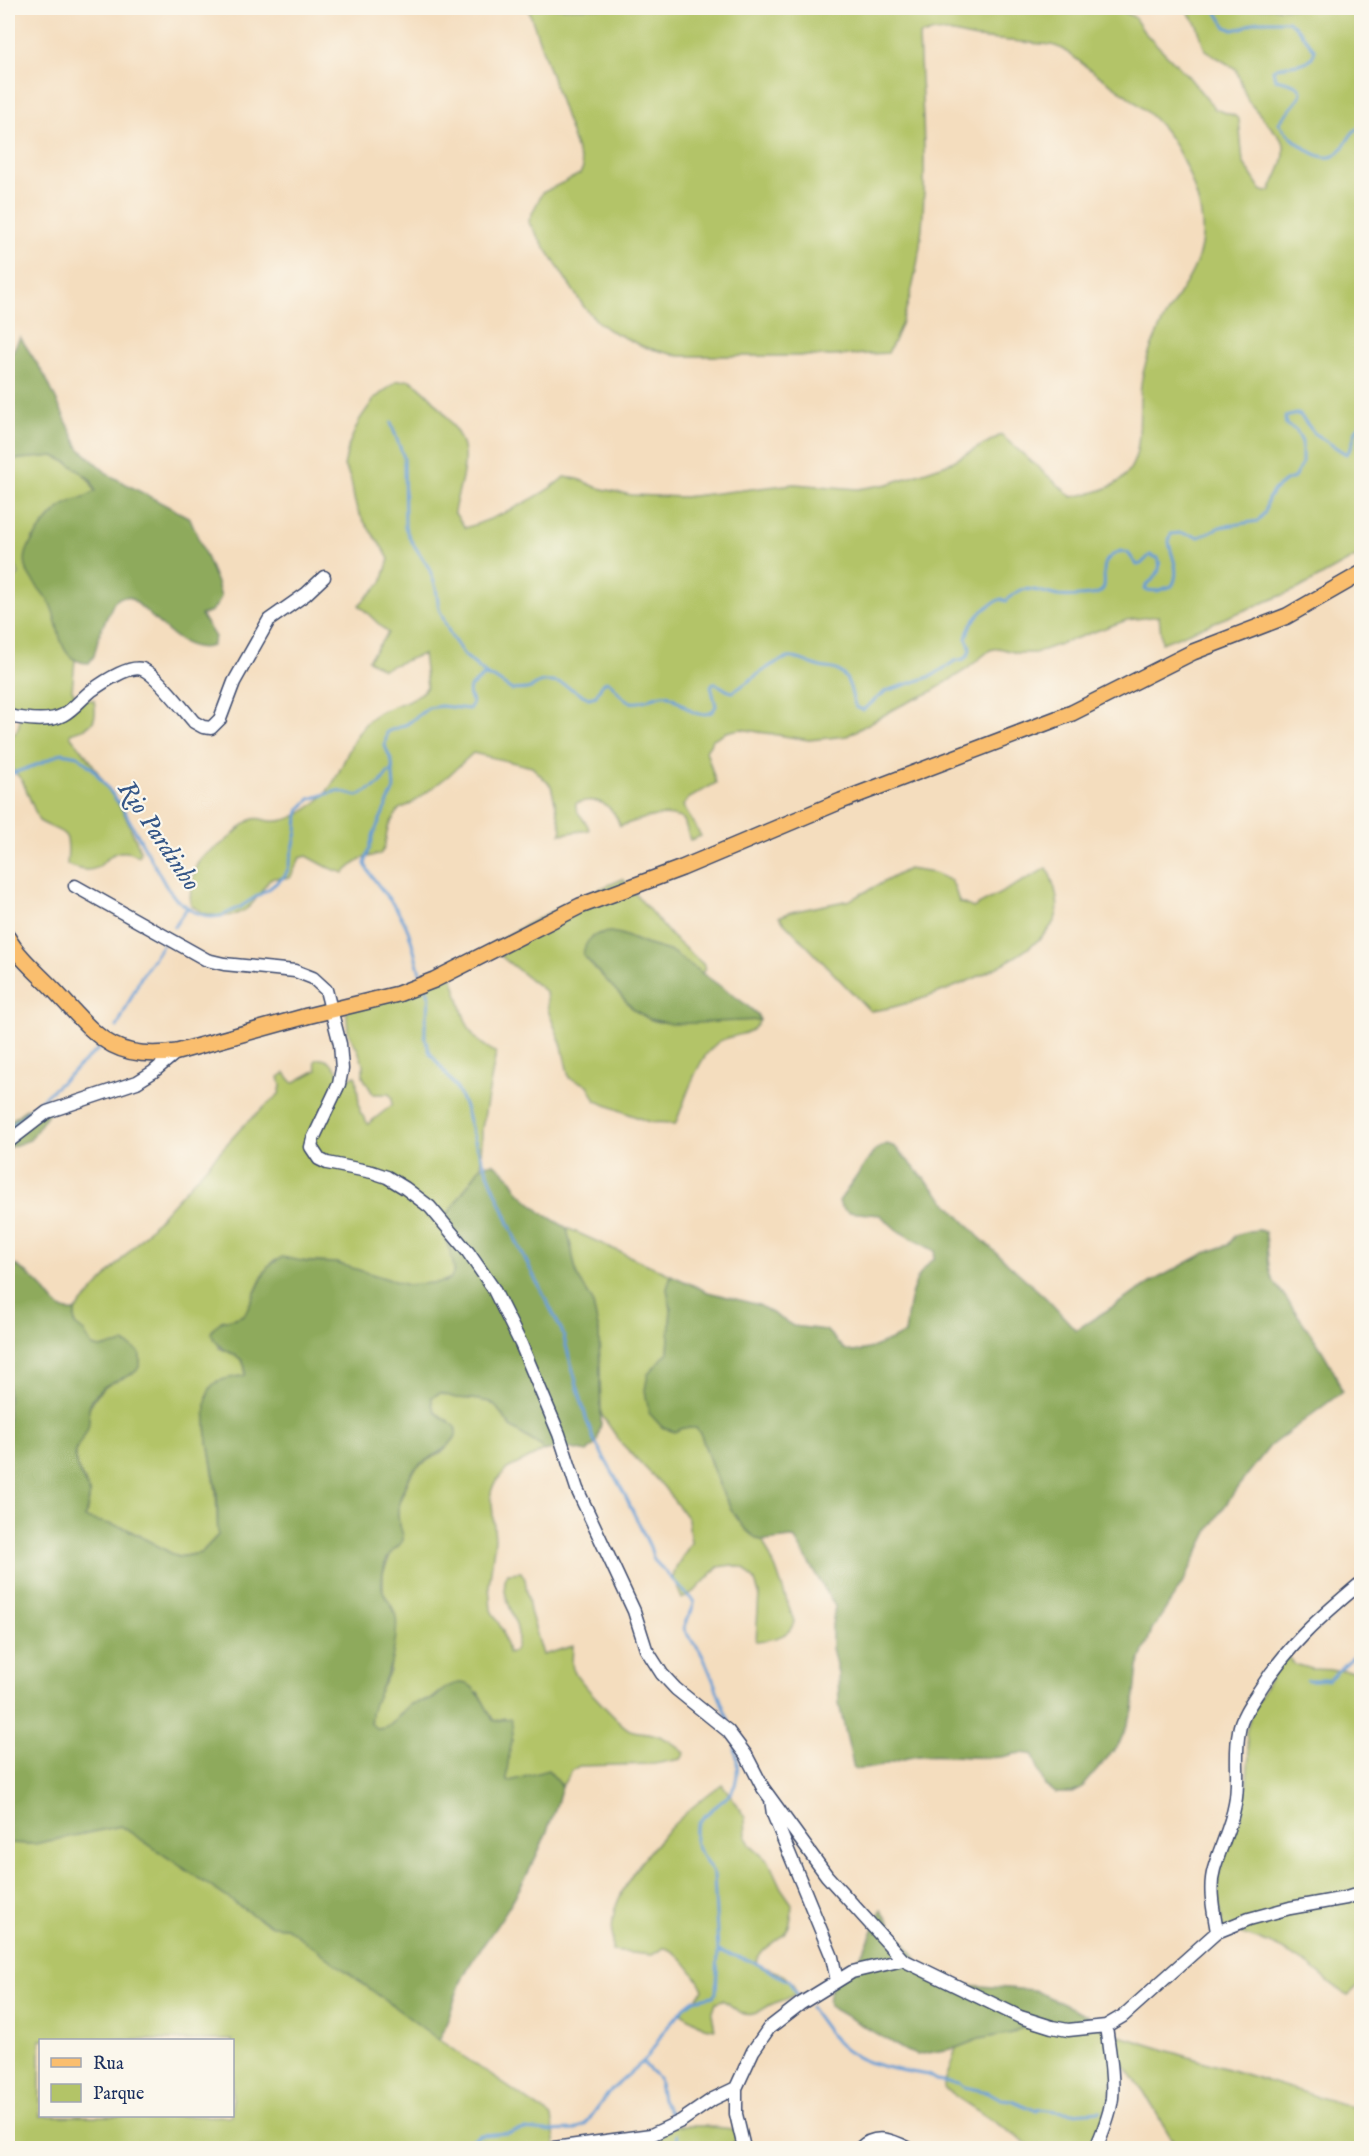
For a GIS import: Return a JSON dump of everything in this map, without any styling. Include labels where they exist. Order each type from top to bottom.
[{"type":"main road","points":[[8,938],[22,957],[84,1023],[107,1042],[135,1053],[177,1052],[398,994],[434,980],[580,906],[682,868],[841,801],[1072,713],[1193,652],[1287,616],[1362,573]]},
{"type":"street","points":[[8,716],[33,719],[62,715],[107,680],[126,671],[140,669],[151,675],[198,725],[211,728],[220,719],[234,682],[269,620],[306,594],[324,577]]},
{"type":"street","points":[[75,886],[214,963],[303,973],[326,990],[340,1044],[342,1070],[339,1084],[313,1138],[311,1147],[313,1152],[327,1163],[372,1172],[405,1188],[430,1208],[468,1252],[493,1288],[521,1344],[559,1434],[577,1489],[634,1611],[646,1649],[662,1674],[676,1689],[728,1731],[746,1755],[763,1788],[826,1876],[903,1960],[1020,2017],[1068,2030],[1106,2026],[1124,2016],[1217,1932],[1249,1919],[1362,1893]]},
{"type":"street","points":[[8,1142],[47,1112],[126,1087],[145,1077],[177,1052]]},
{"type":"street","points":[[1217,1932],[1212,1882],[1214,1869],[1228,1833],[1236,1803],[1238,1743],[1243,1719],[1264,1682],[1288,1650],[1324,1614],[1362,1582]]},
{"type":"street","points":[[770,1797],[773,1814],[832,1957],[837,1981]]},
{"type":"street","points":[[744,2148],[736,2114],[736,2088],[753,2051],[769,2028],[800,2004],[852,1971],[903,1960]]},
{"type":"street","points":[[1096,2148],[1106,2123],[1112,2098],[1106,2026]]},
{"type":"street","points":[[554,2148],[651,2135],[681,2121],[736,2088]]},
{"type":"street","points":[[860,2148],[872,2140],[882,2139],[908,2148]]},
{"type":"green space","points":[[528,8],[1117,8],[1134,17],[1144,32],[1188,76],[1215,109],[1235,116],[1239,120],[1243,162],[1261,190],[1266,192],[1270,191],[1281,166],[1284,154],[1283,141],[1248,101],[1236,69],[1205,50],[1197,25],[1185,8],[1361,8],[1361,554],[1298,589],[1162,643],[1159,616],[1127,620],[1035,653],[1017,653],[999,648],[990,650],[967,669],[931,692],[900,706],[847,736],[809,740],[740,729],[726,732],[713,739],[706,751],[716,783],[688,799],[683,806],[701,836],[690,840],[684,820],[660,815],[620,826],[609,807],[597,801],[576,803],[577,810],[589,830],[560,834],[562,830],[551,786],[532,767],[473,753],[448,776],[411,804],[399,809],[388,827],[384,849],[380,854],[360,859],[344,873],[307,856],[300,858],[290,878],[271,878],[251,905],[240,913],[213,915],[195,908],[190,902],[192,882],[197,865],[204,856],[221,845],[250,820],[258,818],[271,821],[285,820],[310,807],[328,791],[354,740],[368,721],[382,711],[414,698],[427,687],[423,654],[383,669],[368,660],[388,633],[359,605],[382,582],[389,559],[358,511],[350,478],[344,466],[349,444],[360,419],[374,399],[397,381],[410,380],[418,385],[435,402],[457,433],[462,444],[464,460],[463,475],[454,512],[465,528],[517,507],[544,492],[564,477],[578,479],[598,488],[631,495],[684,497],[794,484],[858,489],[888,484],[950,463],[1001,435],[1072,497],[1110,487],[1126,475],[1133,463],[1139,436],[1140,391],[1146,363],[1164,319],[1193,270],[1200,249],[1202,224],[1196,194],[1176,148],[1160,125],[1128,96],[1069,53],[1055,46],[944,32],[922,34],[919,37],[924,157],[921,239],[915,278],[904,317],[888,353],[831,356],[679,356],[644,347],[598,322],[584,307],[529,223],[542,193],[580,174],[583,168]]},
{"type":"green space","points":[[20,337],[45,376],[79,448],[109,475],[190,518],[221,597],[210,612],[201,615],[215,637],[212,646],[200,648],[189,645],[167,631],[129,597],[121,597],[114,602],[100,632],[94,656],[89,663],[75,660],[64,649],[49,602],[26,568],[26,554],[48,519],[66,504],[95,491],[91,480],[67,462],[54,456],[8,460],[8,356]]},
{"type":"green space","points":[[54,456],[84,474],[95,492],[63,507],[50,517],[32,539],[27,571],[51,604],[62,642],[75,660],[72,690],[78,699],[94,700],[95,712],[92,723],[70,734],[88,757],[124,813],[141,852],[139,856],[128,852],[113,854],[99,866],[86,870],[67,865],[68,844],[65,835],[39,821],[22,780],[8,765],[8,738],[17,731],[20,713],[8,700],[8,589],[19,574],[8,548],[8,460]]},
{"type":"green space","points":[[1047,868],[1057,896],[1057,913],[1048,930],[1030,947],[1005,963],[945,991],[889,1008],[870,1011],[779,917],[791,912],[850,900],[908,869],[934,873],[950,880],[959,902],[973,908]]},
{"type":"green space","points":[[623,879],[672,937],[703,964],[705,969],[702,973],[672,952],[621,934],[600,933],[583,955],[634,1010],[658,1022],[760,1020],[752,1030],[723,1040],[709,1051],[697,1070],[675,1125],[649,1122],[596,1101],[588,1085],[569,1078],[562,1046],[548,1010],[546,992],[490,945],[567,903]]},
{"type":"green space","points":[[610,932],[672,952],[744,1003],[757,1014],[760,1020],[672,1024],[649,1019],[634,1010],[583,955],[586,944],[592,937]]},
{"type":"green space","points":[[449,969],[469,1029],[478,1041],[496,1053],[482,1128],[481,1166],[448,1214],[446,1240],[454,1271],[451,1278],[439,1283],[407,1285],[336,1263],[274,1260],[264,1273],[245,1314],[238,1318],[221,1321],[219,1348],[242,1361],[245,1376],[217,1381],[208,1395],[206,1428],[216,1492],[218,1535],[201,1553],[178,1557],[125,1528],[85,1519],[89,1494],[76,1457],[82,1429],[98,1393],[112,1383],[133,1374],[108,1346],[100,1348],[92,1346],[83,1332],[75,1325],[75,1311],[244,1125],[279,1094],[281,1086],[279,1077],[285,1073],[293,1083],[317,1070],[315,1062],[321,1059],[333,1065],[341,1080],[356,1076],[360,1112],[368,1124],[392,1105],[392,1098],[389,1094],[373,1094],[363,1077],[363,1064],[348,1032],[346,1003],[381,995]]},
{"type":"green space","points":[[48,1100],[56,1102],[30,1140],[8,1148],[7,1132],[14,1119],[25,1110]]},
{"type":"green space","points":[[887,1144],[895,1147],[978,1236],[1046,1298],[1076,1330],[1155,1280],[1205,1253],[1228,1245],[1236,1235],[1249,1231],[1265,1232],[1272,1278],[1326,1356],[1342,1392],[1270,1446],[1237,1488],[1210,1528],[1184,1581],[1152,1630],[1138,1667],[1133,1711],[1119,1744],[1082,1788],[1072,1793],[1056,1793],[1045,1786],[1033,1755],[1024,1753],[990,1758],[924,1756],[906,1758],[877,1767],[854,1769],[839,1704],[838,1673],[832,1648],[835,1606],[794,1538],[761,1540],[750,1534],[741,1523],[724,1494],[701,1435],[696,1428],[684,1428],[674,1432],[662,1427],[649,1413],[645,1390],[648,1374],[668,1352],[671,1309],[667,1289],[671,1275],[708,1292],[759,1305],[793,1326],[826,1330],[844,1349],[853,1352],[869,1349],[905,1334],[909,1303],[915,1283],[926,1266],[934,1259],[935,1251],[898,1231],[880,1215],[848,1212],[841,1207],[839,1201],[875,1150]]},
{"type":"green space","points":[[493,1163],[509,1176],[519,1192],[542,1213],[567,1228],[577,1276],[592,1300],[599,1332],[601,1424],[597,1442],[587,1452],[562,1447],[543,1451],[542,1447],[512,1428],[490,1402],[456,1398],[440,1393],[432,1397],[433,1408],[456,1427],[456,1436],[446,1448],[415,1469],[400,1497],[398,1516],[403,1540],[388,1557],[382,1580],[383,1592],[396,1617],[396,1639],[388,1672],[373,1705],[370,1723],[378,1729],[383,1728],[392,1724],[413,1703],[433,1699],[453,1684],[468,1685],[480,1696],[493,1720],[510,1718],[513,1731],[507,1780],[548,1770],[562,1786],[547,1832],[534,1861],[506,1911],[463,1977],[439,2040],[286,1927],[272,1926],[256,1917],[121,1826],[34,1844],[8,1843],[8,1261],[32,1277],[58,1306],[75,1311],[75,1325],[84,1332],[92,1346],[100,1348],[125,1343],[139,1352],[140,1360],[137,1370],[104,1387],[90,1403],[88,1427],[75,1456],[77,1466],[90,1494],[85,1518],[125,1528],[178,1557],[201,1553],[218,1535],[217,1493],[206,1424],[207,1397],[211,1387],[217,1382],[245,1375],[242,1361],[215,1341],[211,1333],[214,1328],[221,1322],[245,1314],[268,1266],[282,1257],[307,1262],[336,1263],[407,1285],[444,1282],[451,1278],[454,1271],[446,1240],[448,1214],[481,1166]]},
{"type":"green space","points":[[567,1228],[671,1275],[667,1289],[671,1309],[668,1352],[655,1367],[684,1428],[696,1427],[701,1435],[716,1479],[731,1510],[751,1534],[763,1541],[776,1569],[794,1622],[784,1635],[756,1641],[759,1594],[755,1581],[744,1568],[732,1565],[718,1567],[696,1590],[682,1599],[673,1577],[676,1567],[691,1543],[688,1519],[663,1486],[621,1443],[601,1414],[599,1332],[592,1300],[577,1276]]},
{"type":"green space","points":[[440,1393],[456,1398],[490,1402],[512,1428],[542,1447],[543,1451],[507,1469],[494,1484],[491,1492],[495,1539],[489,1586],[491,1610],[503,1631],[508,1653],[515,1651],[518,1637],[506,1596],[505,1580],[508,1573],[521,1572],[525,1579],[530,1611],[543,1655],[573,1646],[573,1669],[600,1702],[630,1730],[658,1735],[674,1744],[685,1753],[681,1759],[654,1764],[579,1766],[572,1771],[562,1786],[548,1770],[510,1781],[507,1780],[506,1771],[513,1733],[504,1718],[493,1720],[478,1692],[444,1689],[430,1700],[410,1704],[389,1727],[377,1729],[372,1727],[370,1716],[373,1704],[390,1671],[396,1615],[383,1593],[383,1573],[392,1551],[398,1547],[403,1538],[398,1520],[398,1505],[411,1475],[417,1467],[446,1449],[450,1422],[442,1418],[432,1406],[432,1397]]},
{"type":"green space","points":[[1286,1654],[1295,1664],[1312,1669],[1361,1671],[1361,1984],[1348,1995],[1287,1952],[1257,1939],[1224,1929],[1220,1912],[1218,1878],[1240,1820],[1245,1798],[1249,1756],[1246,1733],[1250,1717],[1265,1687]]},
{"type":"green space","points":[[722,1784],[745,1818],[746,1837],[751,1846],[769,1862],[781,1888],[792,1904],[788,1928],[762,1952],[756,1964],[786,1977],[796,1993],[750,2015],[739,2012],[722,2000],[716,2002],[712,2014],[715,2029],[704,2027],[681,2013],[703,1989],[691,1970],[675,1953],[663,1948],[652,1955],[612,1951],[612,1930],[615,1909],[633,1873],[660,1839],[690,1809]]},
{"type":"green space","points":[[121,1826],[256,1917],[272,1926],[286,1927],[442,2042],[552,2117],[556,2148],[8,2148],[8,1843],[34,1844]]},
{"type":"green space","points":[[881,1910],[923,1968],[967,1985],[1034,1990],[1091,2017],[1077,2024],[1033,2021],[1012,2033],[979,2039],[956,2048],[917,2055],[906,2051],[829,2006],[830,1990],[864,1949]]},
{"type":"green space","points":[[1091,2017],[1112,2029],[1117,2035],[1361,2110],[1361,2148],[1177,2148],[1144,2092],[1124,2065],[1117,2066],[1097,2148],[1034,2148],[943,2088],[956,2048],[979,2039],[1012,2033],[1033,2021],[1077,2024]]},
{"type":"green space","points":[[674,2126],[742,2130],[749,2148],[640,2148],[637,2138]]},
{"type":"waterway","name":"Rio Pardinho","points":[[1214,8],[1226,27],[1233,30],[1257,21],[1288,21],[1315,50],[1313,56],[1303,63],[1273,70],[1275,79],[1289,82],[1301,90],[1297,101],[1279,123],[1297,142],[1314,153],[1330,157],[1337,154],[1354,131],[1362,126]]},
{"type":"waterway","name":"Rio Pardinho","points":[[420,972],[411,937],[405,924],[365,864],[374,833],[394,789],[392,762],[385,746],[387,732],[407,724],[428,708],[441,706],[469,709],[473,703],[469,694],[470,687],[484,676],[494,678],[512,690],[528,689],[542,682],[557,683],[589,698],[596,696],[602,684],[607,681],[631,702],[641,702],[659,695],[667,695],[688,709],[705,714],[712,712],[716,706],[711,686],[713,683],[733,692],[779,661],[793,658],[839,672],[847,680],[856,707],[863,710],[886,691],[932,676],[955,661],[964,659],[970,649],[966,638],[968,632],[979,615],[989,606],[1001,599],[1006,601],[1021,590],[1035,590],[1061,596],[1096,594],[1102,591],[1104,586],[1106,562],[1111,556],[1121,551],[1128,553],[1137,565],[1150,555],[1158,558],[1159,570],[1146,585],[1145,590],[1157,591],[1172,586],[1176,572],[1169,545],[1171,534],[1181,533],[1199,537],[1220,527],[1258,521],[1265,512],[1268,499],[1274,490],[1285,481],[1294,478],[1302,464],[1302,442],[1296,430],[1286,425],[1285,417],[1300,415],[1315,434],[1346,454],[1351,447],[1356,430],[1362,423]]},
{"type":"waterway","points":[[391,423],[404,458],[405,527],[429,568],[436,588],[439,609],[451,636],[464,655],[487,675]]},
{"type":"waterway","name":"Rio Pardinho","points":[[8,775],[62,753],[78,756],[93,769],[122,807],[166,886],[176,899],[194,912],[211,917],[221,916],[240,907],[285,876],[297,832],[298,815],[300,809],[310,799],[337,791],[358,796],[380,784],[388,773],[393,772]]},
{"type":"waterway","points":[[174,927],[187,908]]},
{"type":"waterway","points":[[117,1027],[141,977],[165,941]]},
{"type":"waterway","points":[[426,987],[430,998],[425,1038],[430,1053],[456,1087],[464,1104],[476,1144],[518,1245],[562,1331],[594,1440],[624,1493],[654,1560],[694,1602],[684,1628],[704,1659],[729,1721]]},
{"type":"waterway","points":[[8,1129],[103,1045]]},
{"type":"waterway","points":[[1307,1680],[1328,1680],[1362,1649]]},
{"type":"waterway","points":[[457,2148],[480,2135],[525,2129],[574,2130],[585,2125],[608,2093],[648,2057],[663,2032],[685,2007],[694,2000],[713,1996],[716,1993],[718,1951],[714,1876],[695,1840],[696,1831],[704,1816],[725,1799],[735,1785],[738,1766],[735,1748]]},
{"type":"waterway","points":[[718,1951],[752,1961],[789,1980],[800,1998]]},
{"type":"waterway","points":[[810,2007],[836,2042],[865,2061],[928,2075],[936,2080],[959,2083],[964,2087],[988,2092],[1001,2099],[1011,2100],[1037,2111],[1040,2109],[1072,2113],[1101,2111]]},
{"type":"waterway","points":[[643,2063],[658,2078],[662,2099],[674,2119]]},
{"type":"waterway","points":[[677,2134],[680,2148]]}]
